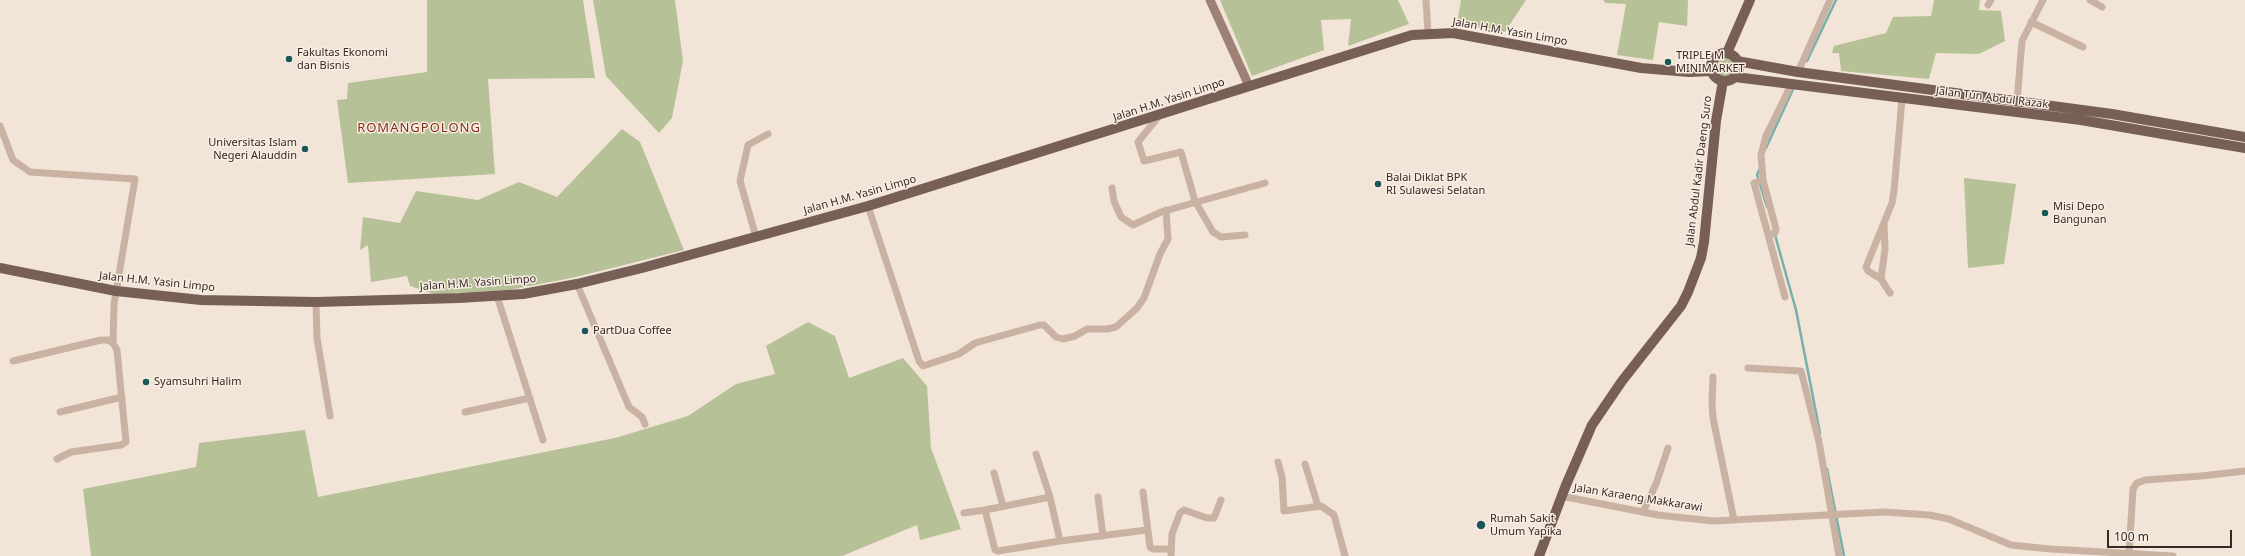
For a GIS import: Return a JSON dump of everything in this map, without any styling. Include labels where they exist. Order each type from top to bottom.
[{"type":"main road","points":[[1727,53],[1750,0]]},
{"type":"main road","name":"Jalan H.M. Yasin Limpo","points":[[0,268],[116,291],[201,300],[316,302],[523,294],[577,284],[868,206],[1159,116],[1395,39],[1428,33],[1471,36],[1641,68],[1689,72],[1711,71]]},
{"type":"main road","points":[[1727,53],[1734,56],[1738,61],[1739,69],[1735,77],[1728,81],[1722,81],[1716,79],[1711,71],[1711,64],[1714,58],[1721,54],[1727,53]]},
{"type":"main road","name":"Jalan Tun Abdul Razak","points":[[1738,61],[1798,72],[2126,116],[2245,138]]},
{"type":"main road","name":"Jalan Tun Abdul Razak","points":[[1735,77],[2081,120],[2245,148]]},
{"type":"main road","name":"Jalan Abdul Kadir Daeng Suro","points":[[1539,556],[1561,496],[1600,411],[1681,306],[1693,280],[1700,258],[1705,231],[1716,121],[1722,81]]},
{"type":"main road","points":[[1906,99],[1914,87]]},
{"type":"main road","points":[[2124,127],[2126,116]]},
{"type":"street","points":[[1210,0],[1249,86]]},
{"type":"street","points":[[1426,0],[1428,33]]},
{"type":"street","points":[[1798,72],[1830,0]]},
{"type":"street","points":[[2016,101],[2021,47],[2031,22],[2043,0]]},
{"type":"street","points":[[2090,0],[2102,7]]},
{"type":"street","points":[[2031,22],[2083,47]]},
{"type":"street","points":[[1785,297],[1760,181],[1763,143],[1777,111],[1792,83]]},
{"type":"street","points":[[1890,294],[1881,279],[1868,271],[1866,267],[1884,222],[1894,191],[1906,99]]},
{"type":"street","points":[[1159,116],[1138,142],[1144,162],[1181,152],[1195,201],[1213,232],[1221,237],[1245,235]]},
{"type":"street","points":[[0,126],[13,160],[30,172],[135,179],[114,304],[113,343]]},
{"type":"street","points":[[756,237],[740,181],[748,145],[768,134]]},
{"type":"street","points":[[1112,188],[1117,209],[1121,216],[1129,224],[1138,224],[1153,215],[1166,210],[1265,183]]},
{"type":"street","points":[[868,206],[922,366],[959,354],[975,343],[1040,325],[1044,325],[1056,337],[1063,339],[1075,336],[1087,328],[1107,329],[1116,327],[1137,308],[1144,298],[1158,259],[1168,239],[1166,210]]},
{"type":"street","points":[[1881,279],[1885,249],[1884,222]]},
{"type":"street","points":[[577,284],[629,407],[642,418],[645,424]]},
{"type":"street","points":[[497,296],[543,440]]},
{"type":"street","points":[[316,302],[318,346],[330,416]]},
{"type":"street","points":[[13,361],[101,340],[108,340],[113,343],[117,350],[127,436],[125,444],[71,452],[57,459]]},
{"type":"street","points":[[1748,368],[1801,371],[1819,442],[1835,515],[1839,556]]},
{"type":"street","points":[[1713,377],[1713,418],[1734,520]]},
{"type":"street","points":[[60,412],[122,397]]},
{"type":"street","points":[[464,412],[530,398]]},
{"type":"street","points":[[1643,512],[1656,484],[1668,448]]},
{"type":"street","points":[[1036,454],[1050,497],[1060,541]]},
{"type":"street","points":[[1278,462],[1282,477],[1284,511],[1321,506],[1334,514],[1345,556]]},
{"type":"street","points":[[1305,464],[1318,506]]},
{"type":"street","points":[[2129,554],[2132,489],[2137,483],[2145,480],[2201,476],[2245,470]]},
{"type":"street","points":[[994,473],[1003,506]]},
{"type":"street","points":[[1143,492],[1147,530],[1151,548],[1170,553],[1172,534],[1180,512],[1184,510],[1207,518],[1214,518],[1221,500]]},
{"type":"street","name":"Jalan Karaeng Makkarawi","points":[[1561,496],[1643,512],[1702,520],[1734,520],[1884,512],[1939,516],[2011,545],[2089,554],[2172,556]]},
{"type":"street","points":[[964,514],[1050,497]]},
{"type":"street","points":[[1098,497],[1103,536]]},
{"type":"street","points":[[985,510],[996,551],[1147,530]]},
{"type":"green space","points":[[427,0],[583,0],[595,78],[488,79],[495,174],[348,183],[337,100],[347,99],[348,83],[427,72]]},
{"type":"green space","points":[[593,0],[675,0],[683,61],[672,118],[659,133],[606,76]]},
{"type":"green space","points":[[1220,0],[1398,0],[1409,24],[1348,46],[1351,19],[1321,20],[1324,50],[1252,76]]},
{"type":"green space","points":[[1461,0],[1526,0],[1505,32],[1457,24]]},
{"type":"green space","points":[[1603,0],[1688,0],[1687,26],[1659,22],[1653,60],[1617,55],[1626,4],[1606,3]]},
{"type":"green space","points":[[1934,0],[1980,0],[1979,10],[2001,11],[2005,41],[1979,54],[1936,53],[1929,79],[1841,71],[1839,53],[1832,53],[1834,46],[1886,33],[1893,17],[1931,16]]},
{"type":"green space","points":[[1725,53],[1735,57],[1739,67],[1735,77],[1725,81],[1715,77],[1711,67],[1715,57]]},
{"type":"green space","points":[[622,129],[640,142],[684,250],[576,277],[509,290],[434,294],[410,286],[407,276],[371,282],[368,245],[360,250],[363,217],[400,223],[416,191],[478,200],[519,182],[557,197]]},
{"type":"green space","points":[[1964,178],[2016,184],[2004,264],[1968,268]]},
{"type":"green space","points":[[808,322],[835,336],[849,378],[903,358],[927,386],[931,448],[961,529],[920,540],[917,525],[842,556],[91,556],[83,489],[196,467],[199,443],[305,430],[318,497],[615,438],[688,416],[736,384],[775,374],[766,346]]},
{"type":"waterway","points":[[1807,61],[1836,0]]},
{"type":"waterway","points":[[1766,148],[1794,87]]},
{"type":"waterway","points":[[1760,168],[1757,175],[1767,207]]},
{"type":"waterway","points":[[1775,235],[1796,310],[1820,433]]},
{"type":"waterway","points":[[1827,469],[1844,556]]},
{"type":"place","name":"Fakultas Ekonomi dan Bisnis","points":[[289,59]]},
{"type":"place","name":"TRIPLE M MINIMARKET","points":[[1668,62]]},
{"type":"place","name":"Universitas Islam Negeri Alauddin","points":[[305,149]]},
{"type":"place","name":"Balai Diklat BPK RI Sulawesi Selatan","points":[[1378,184]]},
{"type":"place","name":"Misi Depo Bangunan","points":[[2045,213]]},
{"type":"place","name":"PartDua Coffee","points":[[585,331]]},
{"type":"place","name":"Syamsuhri Halim","points":[[146,382]]},
{"type":"place","name":"Rumah Sakit Umum Yapika","points":[[1481,525]]},
{"type":"district","name":"ROMANGPOLONG","points":[[419,128]]}]
